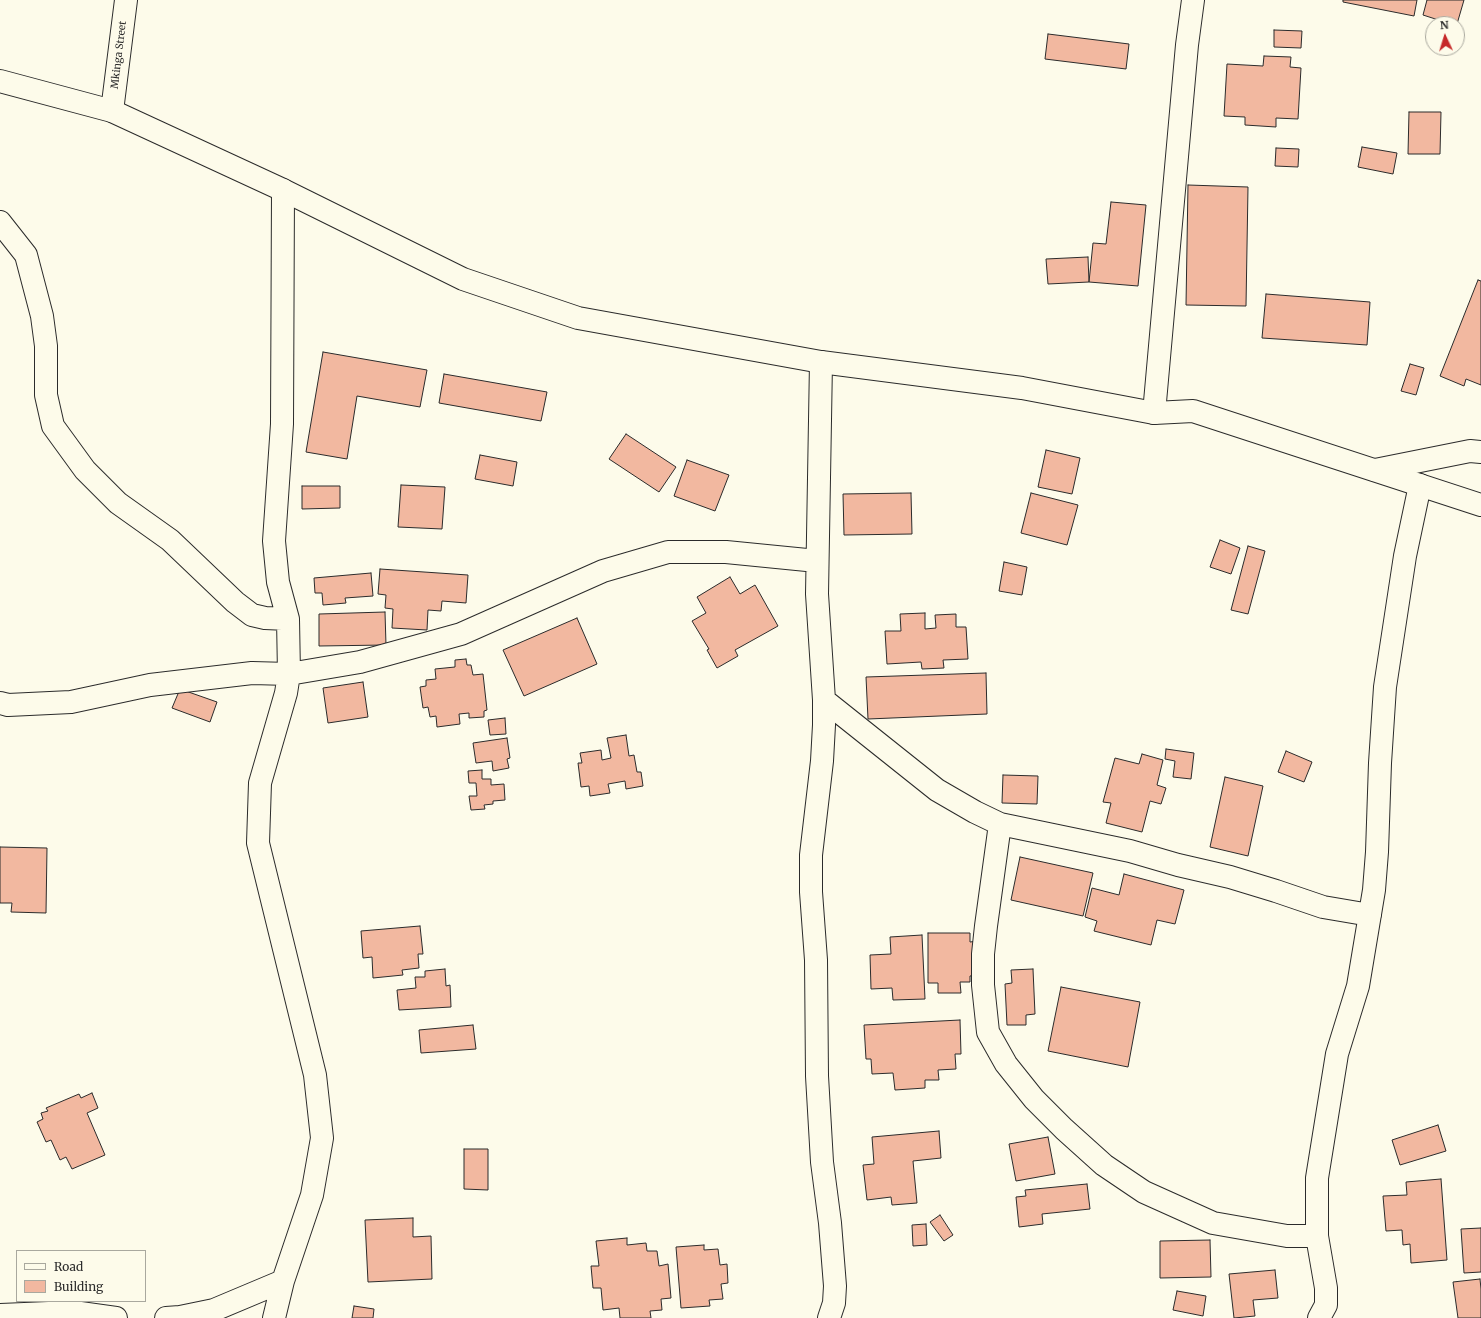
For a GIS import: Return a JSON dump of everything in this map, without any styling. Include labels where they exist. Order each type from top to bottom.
[{"type":"street","name":"Mkinga Street","points":[[112,111],[126,0]]},
{"type":"street","points":[[1154,413],[1187,45],[1193,0]]},
{"type":"street","points":[[0,81],[112,111],[283,190],[463,279],[578,318],[821,362],[1022,388],[1154,413],[1193,411],[1481,505]]},
{"type":"street","points":[[274,1318],[283,1281],[312,1195],[322,1138],[315,1075],[258,843],[260,783],[286,693],[289,674],[288,619],[278,582],[274,541],[282,424],[283,190]]},
{"type":"street","points":[[0,222],[26,255],[42,316],[46,346],[46,395],[53,426],[85,470],[118,503],[170,540],[235,602],[252,615],[265,618],[288,619]]},
{"type":"street","points":[[821,362],[817,594],[824,700],[822,761],[811,855],[811,892],[816,960],[817,1076],[821,1147],[830,1223],[835,1286],[834,1303],[829,1318]]},
{"type":"street","points":[[1375,470],[1470,451],[1481,452]]},
{"type":"street","points":[[1318,1318],[1326,1304],[1326,1288],[1317,1236],[1317,1178],[1337,1054],[1358,986],[1370,915],[1377,852],[1380,763],[1385,687],[1405,556],[1420,485]]},
{"type":"street","points":[[0,704],[8,706],[72,702],[150,685],[252,673],[289,674],[360,662],[461,634],[603,571],[668,552],[726,552],[817,561]]},
{"type":"street","points":[[824,700],[937,790],[975,812],[1000,824],[1130,851],[1230,877],[1323,907],[1370,915]]},
{"type":"street","points":[[1000,824],[983,954],[983,985],[988,1032],[1006,1064],[1034,1099],[1064,1129],[1104,1165],[1144,1192],[1213,1224],[1287,1236],[1317,1236]]},
{"type":"street","points":[[166,1318],[180,1317],[214,1310],[283,1281]]},
{"type":"street","points":[[0,1316],[73,1312],[116,1318]]},
{"type":"building","points":[[1343,0],[1417,0],[1414,16],[1343,2]]},
{"type":"building","points":[[1427,0],[1464,0],[1459,16],[1423,15]]},
{"type":"building","points":[[1274,30],[1302,31],[1301,48],[1274,47]]},
{"type":"building","points":[[1048,34],[1129,44],[1126,69],[1045,59]]},
{"type":"building","points":[[1264,56],[1291,57],[1290,67],[1301,68],[1298,119],[1276,118],[1276,127],[1245,125],[1245,117],[1224,116],[1227,64],[1263,66]]},
{"type":"building","points":[[1409,112],[1441,112],[1440,154],[1408,154]]},
{"type":"building","points":[[1362,147],[1397,153],[1393,174],[1358,167]]},
{"type":"building","points":[[1276,148],[1299,149],[1298,167],[1275,166]]},
{"type":"building","points":[[1188,185],[1248,187],[1246,306],[1186,305]]},
{"type":"building","points":[[1111,202],[1146,205],[1138,286],[1089,282],[1093,243],[1106,244]]},
{"type":"building","points":[[1088,257],[1089,282],[1048,284],[1046,259]]},
{"type":"building","points":[[1478,280],[1481,281],[1481,385],[1466,379],[1464,386],[1440,376]]},
{"type":"building","points":[[1266,294],[1370,302],[1367,345],[1262,338]]},
{"type":"building","points":[[323,352],[427,370],[420,407],[357,396],[347,459],[306,452]]},
{"type":"building","points":[[1410,364],[1424,368],[1416,395],[1401,391]]},
{"type":"building","points":[[444,374],[547,392],[541,421],[439,403]]},
{"type":"building","points":[[626,434],[676,467],[659,492],[609,459]]},
{"type":"building","points":[[1046,450],[1080,458],[1072,494],[1038,487]]},
{"type":"building","points":[[480,455],[517,462],[513,486],[475,479]]},
{"type":"building","points":[[687,460],[729,475],[715,511],[674,496]]},
{"type":"building","points":[[401,485],[445,487],[442,529],[398,527]]},
{"type":"building","points":[[302,486],[340,486],[340,508],[302,509]]},
{"type":"building","points":[[911,493],[912,534],[844,535],[843,494]]},
{"type":"building","points":[[1031,493],[1078,505],[1067,545],[1021,533]]},
{"type":"building","points":[[1220,540],[1240,548],[1231,574],[1210,567]]},
{"type":"building","points":[[1248,546],[1265,551],[1248,614],[1231,610]]},
{"type":"building","points":[[1004,562],[1027,567],[1022,595],[999,591]]},
{"type":"building","points":[[380,569],[468,575],[466,603],[442,601],[441,611],[428,610],[427,630],[392,628],[393,609],[385,608],[386,595],[378,594]]},
{"type":"building","points":[[371,573],[373,596],[345,598],[346,603],[323,605],[322,593],[315,593],[314,578]]},
{"type":"building","points":[[730,577],[740,594],[755,585],[778,626],[735,650],[738,656],[717,668],[707,650],[709,649],[692,621],[706,613],[697,597]]},
{"type":"building","points":[[385,612],[386,645],[319,646],[319,614]]},
{"type":"building","points":[[925,613],[925,629],[936,628],[935,615],[956,614],[956,627],[966,627],[968,659],[943,660],[944,668],[922,669],[921,662],[887,664],[885,631],[901,631],[900,614]]},
{"type":"building","points":[[577,618],[597,664],[524,696],[503,650]]},
{"type":"building","points":[[466,659],[467,665],[471,665],[473,675],[483,674],[487,710],[484,711],[484,717],[469,718],[469,713],[459,714],[460,724],[437,727],[436,716],[430,717],[428,707],[423,708],[420,687],[426,686],[426,680],[436,679],[435,669],[455,667],[455,660]]},
{"type":"building","points":[[986,673],[987,714],[868,719],[866,677]]},
{"type":"building","points":[[363,682],[368,717],[328,723],[323,688]]},
{"type":"building","points":[[180,689],[217,702],[210,722],[172,708]]},
{"type":"building","points":[[505,718],[506,734],[490,735],[488,720]]},
{"type":"building","points":[[626,735],[629,756],[634,755],[637,772],[641,772],[643,786],[626,789],[625,781],[608,784],[610,793],[590,796],[589,786],[581,787],[578,763],[582,763],[580,753],[601,750],[602,760],[611,758],[607,738]]},
{"type":"building","points":[[507,738],[510,758],[507,759],[509,768],[493,771],[492,761],[476,763],[473,743]]},
{"type":"building","points":[[1166,749],[1194,753],[1191,779],[1173,777],[1175,761],[1165,759]]},
{"type":"building","points":[[1286,751],[1312,762],[1304,782],[1278,772]]},
{"type":"building","points":[[1142,754],[1163,760],[1157,785],[1166,788],[1161,804],[1150,801],[1142,832],[1106,823],[1111,803],[1103,802],[1115,758],[1139,764]]},
{"type":"building","points":[[482,770],[482,779],[491,779],[491,785],[504,784],[505,800],[493,801],[493,804],[484,805],[485,809],[471,810],[469,796],[477,796],[476,783],[469,783],[468,771]]},
{"type":"building","points":[[1003,775],[1038,776],[1037,804],[1002,803]]},
{"type":"building","points":[[1225,777],[1263,786],[1248,856],[1210,847]]},
{"type":"building","points":[[0,847],[47,848],[46,913],[11,912],[12,903],[0,903]]},
{"type":"building","points":[[1020,857],[1093,873],[1083,916],[1011,900]]},
{"type":"building","points":[[1124,874],[1184,890],[1175,924],[1157,920],[1151,945],[1094,931],[1097,921],[1085,917],[1092,888],[1119,895]]},
{"type":"building","points":[[420,926],[423,954],[418,954],[419,968],[402,970],[403,975],[373,978],[372,957],[363,958],[361,931]]},
{"type":"building","points":[[928,933],[970,933],[970,942],[978,941],[979,975],[970,976],[970,982],[960,982],[961,993],[938,993],[938,983],[928,983]]},
{"type":"building","points":[[922,935],[925,999],[893,1000],[892,988],[871,989],[870,955],[891,954],[890,937]]},
{"type":"building","points":[[445,969],[446,986],[450,985],[451,1007],[399,1010],[397,990],[416,988],[415,977],[425,977],[425,971]]},
{"type":"building","points":[[1033,969],[1035,1014],[1026,1015],[1026,1025],[1007,1025],[1005,984],[1012,983],[1011,970]]},
{"type":"building","points":[[1061,987],[1140,1002],[1128,1067],[1048,1051]]},
{"type":"building","points":[[960,1020],[961,1054],[955,1054],[956,1069],[938,1070],[939,1080],[925,1080],[925,1088],[895,1090],[893,1073],[872,1074],[871,1059],[866,1059],[864,1025]]},
{"type":"building","points":[[473,1025],[476,1049],[421,1053],[419,1030]]},
{"type":"building","points":[[92,1093],[98,1108],[87,1113],[105,1155],[72,1169],[66,1157],[60,1160],[51,1140],[46,1142],[37,1122],[43,1119],[41,1113],[48,1111],[46,1108],[79,1094],[81,1098]]},
{"type":"building","points":[[1438,1125],[1446,1151],[1400,1165],[1392,1140]]},
{"type":"building","points":[[939,1131],[941,1158],[913,1161],[917,1203],[892,1205],[891,1197],[867,1200],[863,1165],[874,1164],[872,1137]]},
{"type":"building","points":[[1048,1137],[1055,1174],[1016,1181],[1009,1144]]},
{"type":"building","points":[[464,1149],[488,1149],[488,1190],[464,1189]]},
{"type":"building","points":[[1441,1179],[1447,1260],[1411,1263],[1410,1244],[1403,1245],[1402,1230],[1386,1231],[1383,1196],[1407,1195],[1406,1182]]},
{"type":"building","points":[[1087,1184],[1090,1209],[1042,1214],[1043,1224],[1019,1227],[1016,1197],[1026,1196],[1025,1190]]},
{"type":"building","points":[[940,1215],[953,1235],[944,1241],[930,1222]]},
{"type":"building","points":[[413,1218],[413,1237],[431,1236],[432,1279],[368,1282],[365,1220]]},
{"type":"building","points":[[926,1224],[927,1245],[913,1246],[912,1225]]},
{"type":"building","points":[[1481,1228],[1481,1272],[1464,1273],[1461,1229]]},
{"type":"building","points":[[627,1238],[627,1245],[646,1243],[647,1251],[657,1251],[659,1266],[668,1264],[671,1298],[661,1299],[662,1310],[650,1311],[651,1318],[620,1318],[619,1308],[603,1310],[601,1288],[593,1288],[591,1266],[599,1266],[596,1241]]},
{"type":"building","points":[[1210,1240],[1211,1277],[1160,1278],[1160,1241]]},
{"type":"building","points":[[704,1245],[704,1250],[718,1249],[720,1265],[727,1264],[728,1283],[721,1284],[723,1299],[709,1300],[710,1306],[681,1308],[676,1247]]},
{"type":"building","points":[[1275,1270],[1278,1298],[1253,1300],[1255,1316],[1234,1318],[1229,1274]]},
{"type":"building","points":[[1480,1279],[1481,1318],[1458,1318],[1453,1282]]},
{"type":"building","points":[[1177,1291],[1206,1296],[1203,1316],[1173,1310]]},
{"type":"building","points":[[354,1306],[374,1309],[373,1318],[352,1318]]}]
